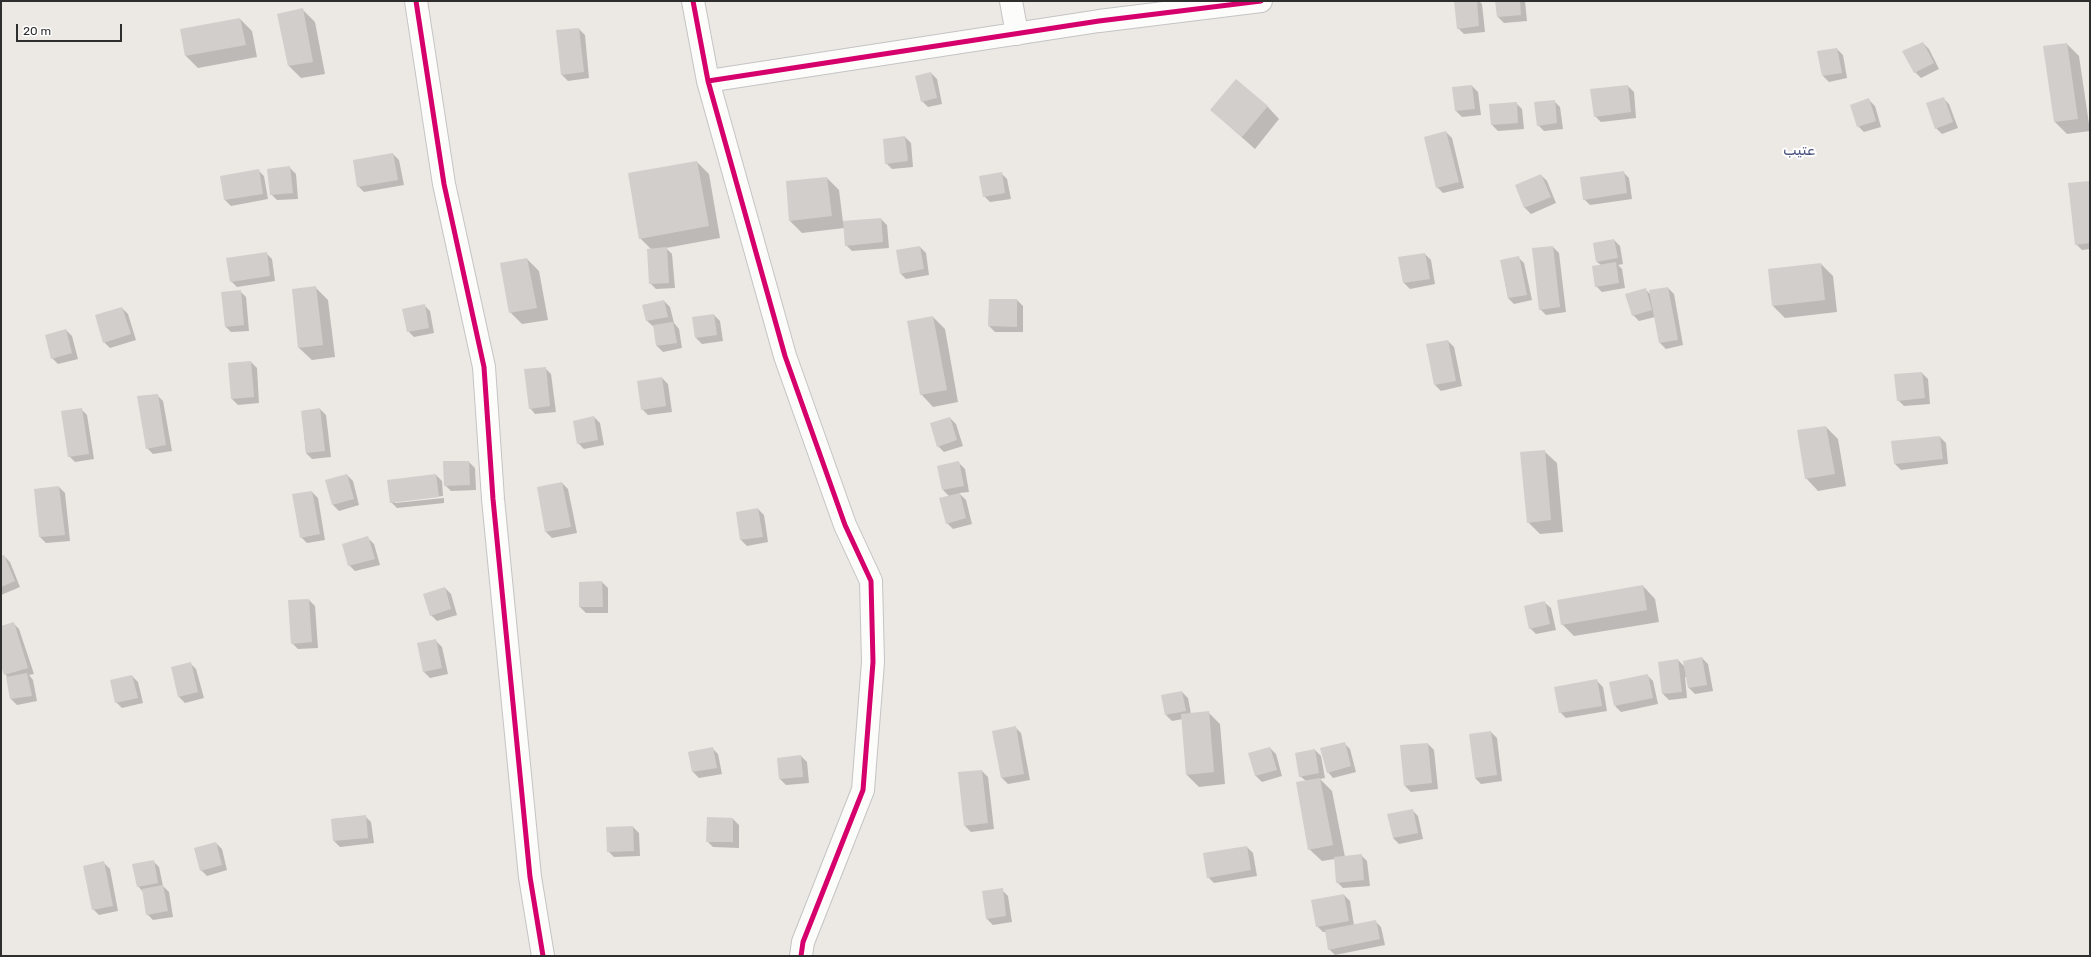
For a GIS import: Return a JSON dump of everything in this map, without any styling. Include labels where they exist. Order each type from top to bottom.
[{"type":"street","points":[[416,1],[444,184],[484,367],[493,499],[528,853],[543,956]]},
{"type":"street","points":[[693,1],[708,81],[785,356],[845,525],[871,581],[873,662],[863,790],[803,942],[801,956]]},
{"type":"street","points":[[1011,1],[1017,34]]},
{"type":"street","points":[[708,81],[1099,22],[1261,1]]},
{"type":"building","points":[[1454,1],[1477,1],[1479,26],[1457,29]]},
{"type":"building","points":[[1495,1],[1520,1],[1521,15],[1497,17]]},
{"type":"building","points":[[303,8],[313,62],[288,66],[277,14]]},
{"type":"building","points":[[240,18],[246,45],[185,56],[180,29]]},
{"type":"building","points":[[579,28],[584,72],[561,75],[556,30]]},
{"type":"building","points":[[1923,42],[1934,63],[1914,73],[1902,51]]},
{"type":"building","points":[[2067,43],[2078,119],[2054,122],[2043,46]]},
{"type":"building","points":[[1837,48],[1842,73],[1822,76],[1817,51]]},
{"type":"building","points":[[931,72],[937,98],[921,102],[915,76]]},
{"type":"building","points":[[1236,79],[1268,106],[1242,137],[1210,110]]},
{"type":"building","points":[[1472,85],[1475,109],[1455,111],[1452,87]]},
{"type":"building","points":[[1628,85],[1631,112],[1594,117],[1590,89]]},
{"type":"building","points":[[1944,97],[1953,122],[1935,129],[1926,103]]},
{"type":"building","points":[[1869,98],[1876,121],[1857,127],[1850,105]]},
{"type":"building","points":[[1555,100],[1557,123],[1537,126],[1534,102]]},
{"type":"building","points":[[1517,102],[1518,123],[1491,125],[1489,104]]},
{"type":"building","points":[[1446,131],[1459,182],[1436,188],[1424,137]]},
{"type":"building","points":[[905,136],[908,161],[885,164],[883,139]]},
{"type":"building","points":[[393,153],[398,180],[357,187],[353,160]]},
{"type":"building","points":[[697,161],[709,226],[639,239],[628,173]]},
{"type":"building","points":[[290,166],[293,193],[270,195],[267,169]]},
{"type":"building","points":[[259,169],[263,194],[224,200],[220,176]]},
{"type":"building","points":[[1624,171],[1627,193],[1583,200],[1580,177]]},
{"type":"building","points":[[1002,172],[1005,193],[983,197],[979,176]]},
{"type":"building","points":[[1541,174],[1551,197],[1524,208],[1515,185]]},
{"type":"building","points":[[827,177],[832,216],[789,221],[786,181]]},
{"type":"building","points":[[2090,181],[2090,243],[2075,245],[2068,183]]},
{"type":"building","points":[[881,218],[883,242],[845,246],[843,221]]},
{"type":"building","points":[[1614,239],[1618,258],[1596,262],[1593,243]]},
{"type":"building","points":[[920,246],[924,269],[900,274],[896,250]]},
{"type":"building","points":[[1553,246],[1560,307],[1539,310],[1532,248]]},
{"type":"building","points":[[667,247],[669,283],[649,284],[647,249]]},
{"type":"building","points":[[267,252],[270,276],[230,282],[226,258]]},
{"type":"building","points":[[1425,253],[1430,279],[1403,283],[1398,257]]},
{"type":"building","points":[[1519,256],[1527,295],[1508,298],[1500,260]]},
{"type":"building","points":[[527,258],[537,308],[509,313],[500,263]]},
{"type":"building","points":[[1616,262],[1619,283],[1595,287],[1592,266]]},
{"type":"building","points":[[1821,263],[1825,300],[1772,306],[1768,269]]},
{"type":"building","points":[[316,286],[323,345],[298,348],[292,289]]},
{"type":"building","points":[[1668,287],[1678,340],[1659,343],[1649,290]]},
{"type":"building","points":[[1646,288],[1652,310],[1632,316],[1625,294]]},
{"type":"building","points":[[241,290],[244,325],[225,327],[221,292]]},
{"type":"building","points":[[989,299],[1017,299],[1017,327],[988,326]]},
{"type":"building","points":[[664,300],[668,317],[646,321],[642,305]]},
{"type":"building","points":[[425,304],[429,328],[407,332],[402,309]]},
{"type":"building","points":[[122,307],[131,334],[103,343],[95,315]]},
{"type":"building","points":[[714,314],[717,335],[695,338],[692,317]]},
{"type":"building","points":[[933,316],[947,390],[920,395],[907,321]]},
{"type":"building","points":[[673,322],[677,343],[656,346],[653,325]]},
{"type":"building","points":[[66,329],[72,353],[51,359],[45,335]]},
{"type":"building","points":[[1448,340],[1456,381],[1434,385],[1426,344]]},
{"type":"building","points":[[251,361],[254,397],[231,399],[228,363]]},
{"type":"building","points":[[546,367],[550,406],[529,409],[524,369]]},
{"type":"building","points":[[1922,372],[1925,398],[1897,401],[1894,374]]},
{"type":"building","points":[[662,377],[666,406],[641,410],[637,381]]},
{"type":"building","points":[[158,394],[166,445],[146,449],[137,396]]},
{"type":"building","points":[[82,408],[89,454],[68,457],[61,411]]},
{"type":"building","points":[[320,408],[325,451],[306,453],[301,411]]},
{"type":"building","points":[[594,416],[598,440],[577,444],[573,421]]},
{"type":"building","points":[[950,417],[957,440],[937,447],[930,423]]},
{"type":"building","points":[[1826,426],[1835,474],[1805,479],[1797,430]]},
{"type":"building","points":[[1940,436],[1943,459],[1894,464],[1891,441]]},
{"type":"building","points":[[1545,450],[1551,520],[1527,523],[1520,452]]},
{"type":"building","points":[[443,461],[469,461],[470,485],[444,486]]},
{"type":"building","points":[[959,461],[964,486],[942,490],[937,466]]},
{"type":"building","points":[[347,474],[354,499],[332,505],[325,480]]},
{"type":"building","points":[[436,474],[439,497],[390,503],[387,480]]},
{"type":"building","points":[[562,482],[571,527],[545,532],[537,487]]},
{"type":"building","points":[[59,486],[65,535],[39,537],[34,489]]},
{"type":"building","points":[[312,491],[320,534],[300,538],[292,494]]},
{"type":"building","points":[[960,493],[966,518],[946,524],[939,498]]},
{"type":"building","points":[[758,508],[763,537],[740,540],[736,512]]},
{"type":"building","points":[[368,536],[375,559],[348,566],[342,544]]},
{"type":"building","points":[[4,555],[15,581],[1,587],[1,556]]},
{"type":"building","points":[[602,581],[603,607],[579,607],[579,582]]},
{"type":"building","points":[[1643,585],[1647,610],[1561,625],[1557,600]]},
{"type":"building","points":[[445,587],[451,609],[430,616],[423,594]]},
{"type":"building","points":[[309,599],[312,642],[291,644],[288,600]]},
{"type":"building","points":[[1545,601],[1550,624],[1529,629],[1524,606]]},
{"type":"building","points":[[14,622],[28,668],[4,675],[1,666],[1,626]]},
{"type":"building","points":[[436,639],[442,668],[423,672],[417,643]]},
{"type":"building","points":[[1702,657],[1707,685],[1688,688],[1683,661]]},
{"type":"building","points":[[1678,659],[1682,692],[1662,694],[1658,662]]},
{"type":"building","points":[[191,662],[198,692],[178,697],[171,667]]},
{"type":"building","points":[[27,673],[32,696],[10,699],[6,677]]},
{"type":"building","points":[[1648,674],[1653,698],[1614,706],[1609,682]]},
{"type":"building","points":[[132,675],[138,698],[115,703],[110,680]]},
{"type":"building","points":[[1597,679],[1602,706],[1559,713],[1554,687]]},
{"type":"building","points":[[1182,691],[1186,711],[1165,715],[1161,695]]},
{"type":"building","points":[[1209,711],[1214,772],[1186,775],[1181,714]]},
{"type":"building","points":[[1016,726],[1024,774],[1001,778],[992,731]]},
{"type":"building","points":[[1491,731],[1497,775],[1475,778],[1469,734]]},
{"type":"building","points":[[1345,742],[1351,766],[1327,773],[1320,748]]},
{"type":"building","points":[[1428,743],[1432,783],[1404,786],[1400,745]]},
{"type":"building","points":[[713,747],[717,768],[692,772],[688,752]]},
{"type":"building","points":[[1270,747],[1277,770],[1255,776],[1248,753]]},
{"type":"building","points":[[1315,749],[1319,773],[1299,777],[1295,753]]},
{"type":"building","points":[[801,755],[803,777],[779,779],[777,758]]},
{"type":"building","points":[[982,770],[988,823],[964,826],[958,772]]},
{"type":"building","points":[[1320,778],[1333,845],[1308,850],[1296,782]]},
{"type":"building","points":[[1413,809],[1418,833],[1393,838],[1387,814]]},
{"type":"building","points":[[366,815],[368,838],[333,841],[331,819]]},
{"type":"building","points":[[707,817],[733,818],[733,842],[706,842]]},
{"type":"building","points":[[633,826],[634,851],[607,852],[606,827]]},
{"type":"building","points":[[216,842],[222,865],[200,871],[194,848]]},
{"type":"building","points":[[1247,846],[1251,870],[1207,878],[1203,853]]},
{"type":"building","points":[[1362,854],[1364,880],[1336,883],[1334,857]]},
{"type":"building","points":[[154,860],[158,883],[137,887],[132,864]]},
{"type":"building","points":[[104,861],[113,906],[92,910],[83,866]]},
{"type":"building","points":[[163,885],[168,911],[146,915],[142,889]]},
{"type":"building","points":[[1003,888],[1006,916],[986,919],[982,891]]},
{"type":"building","points":[[1344,894],[1349,921],[1316,927],[1311,900]]},
{"type":"building","points":[[1376,920],[1380,939],[1328,950],[1325,930]]},
{"type":"cycle path","points":[[416,1],[444,184],[484,367],[493,499],[530,877],[543,956]]},
{"type":"cycle path","points":[[693,1],[708,81],[785,356],[845,525],[871,581],[873,662],[863,790],[803,942],[801,956]]},
{"type":"cycle path","points":[[708,81],[1099,21],[1261,1]]},
{"type":"district","name":"عتيب","points":[[1799,151]]}]
